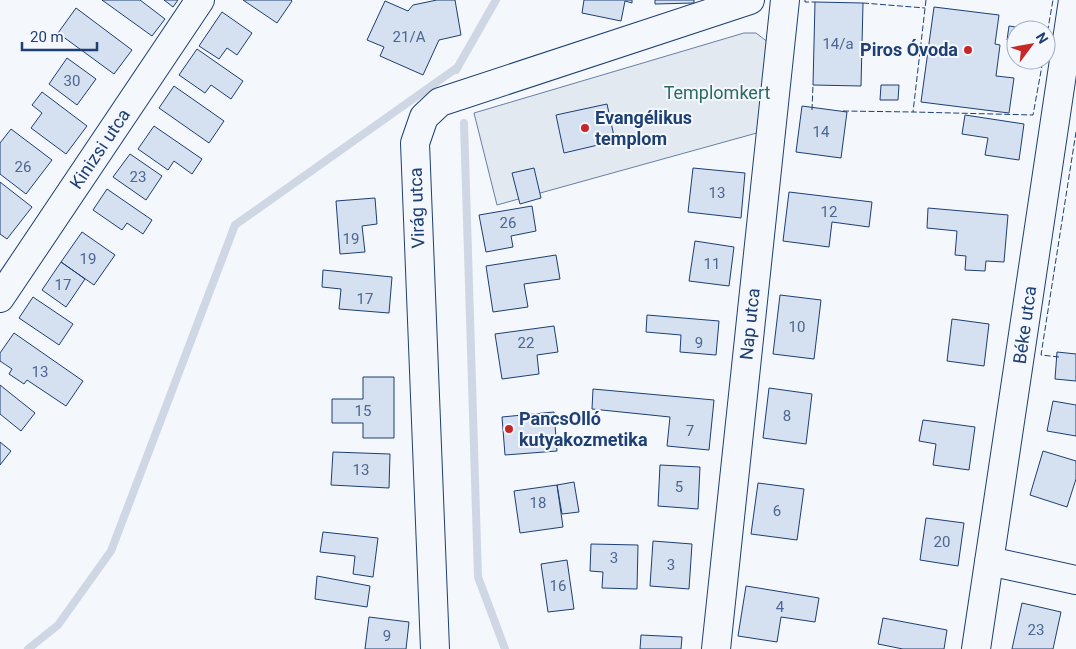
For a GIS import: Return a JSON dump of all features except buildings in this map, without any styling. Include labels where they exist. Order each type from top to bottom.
[{"type":"street","name":"Kinizsi utca","points":[[0,298],[200,0]]},
{"type":"street","name":"Virág utca","points":[[435,649],[414,143],[424,117],[440,102],[750,0]]},
{"type":"street","name":"Nap utca","points":[[716,649],[785,0]]},
{"type":"street","name":"Béke utca","points":[[976,649],[1073,0]]},
{"type":"street","points":[[989,561],[1076,580]]},
{"type":"green space","name":"Templomkert","points":[[744,33],[756,33],[769,43],[764,131],[497,205],[474,113]]},
{"type":"waterway","points":[[456,70],[496,0]]},
{"type":"waterway","points":[[28,649],[58,625],[111,551],[235,225],[458,67]]},
{"type":"waterway","points":[[464,123],[478,577],[505,649]]},
{"type":"fence","points":[[805,0],[805,2],[815,2]]},
{"type":"fence","points":[[926,0],[913,112],[1033,115],[1041,70]]},
{"type":"fence","points":[[1050,20],[1053,0]]},
{"type":"fence","points":[[863,3],[925,8]]},
{"type":"fence","points":[[812,110],[813,85]]},
{"type":"fence","points":[[843,111],[913,112]]},
{"type":"fence","points":[[1059,357],[1041,355],[1076,132]]},
{"type":"place","name":"Piros Óvoda","points":[[968,50]]},
{"type":"place","name":"Evangélikus templom","points":[[585,128]]},
{"type":"place","name":"PancsOlló kutyakozmetika","points":[[509,429]]}]
